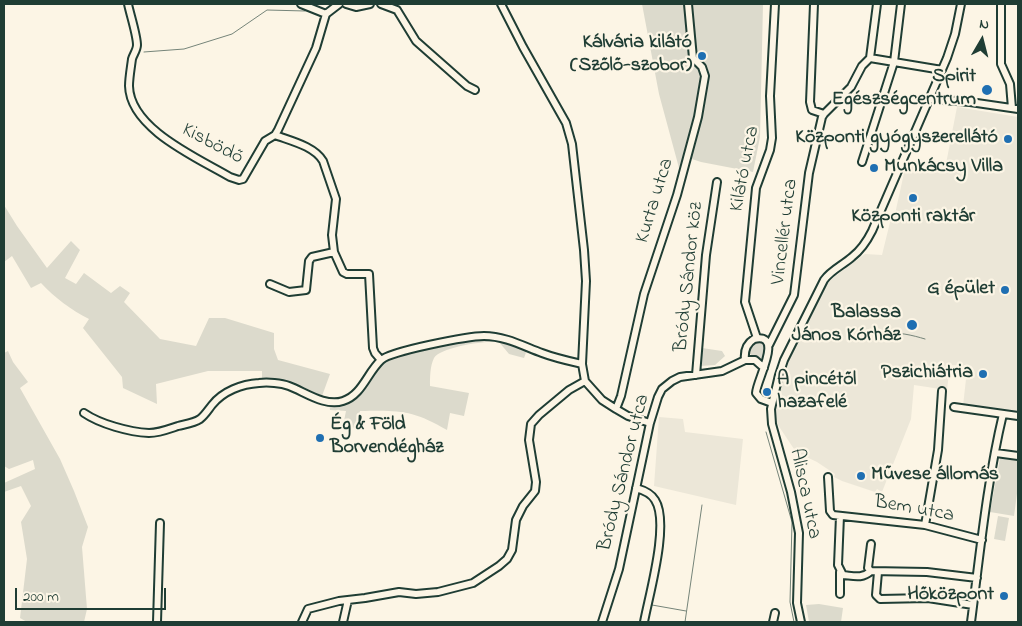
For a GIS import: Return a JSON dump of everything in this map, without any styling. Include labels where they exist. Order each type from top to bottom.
[{"type":"street","name":"Kisbödő","points":[[128,4],[137,45],[132,58],[130,91],[135,107],[144,120],[158,133],[230,177],[239,180],[243,179],[265,141],[275,135],[316,48],[326,14]]},
{"type":"street","points":[[301,4],[326,14],[339,4]]},
{"type":"street","points":[[346,4],[356,7],[370,4]]},
{"type":"street","points":[[381,4],[397,10],[416,41],[467,86],[475,90]]},
{"type":"street","points":[[501,4],[522,47],[566,124],[572,144],[586,281],[582,364],[584,381],[602,400],[616,410],[650,423]]},
{"type":"street","name":"Kurta utca","points":[[616,410],[623,388],[644,294],[677,195],[698,118],[704,76],[702,67],[692,58],[688,4]]},
{"type":"street","name":"Kilátó utca","points":[[757,338],[745,302],[756,188],[770,150],[772,138],[770,96],[775,4]]},
{"type":"street","points":[[814,4],[810,102],[812,110],[823,116],[851,87],[862,66],[870,58],[877,4]]},
{"type":"street","points":[[862,162],[894,62],[901,4]]},
{"type":"street","name":"Alisca utca","points":[[801,622],[797,603],[799,533],[791,492],[772,424],[772,403],[784,360],[817,292],[828,275],[854,256],[872,231],[942,70],[955,34],[961,4]]},
{"type":"street","points":[[929,99],[970,102],[1015,109],[1010,84],[1001,64],[1001,4]]},
{"type":"street","points":[[870,58],[942,70]]},
{"type":"street","name":"Vincellér utca","points":[[772,403],[761,399],[756,393],[757,385],[769,353],[769,345],[794,295],[798,278],[809,173],[823,116]]},
{"type":"street","points":[[275,135],[301,144],[320,155],[323,161],[336,199],[332,235],[334,252],[343,272],[347,274],[370,274],[373,348],[374,353],[382,360]]},
{"type":"street","name":"Bródy Sándor köz","points":[[696,375],[706,255],[716,182]]},
{"type":"street","points":[[270,284],[289,292],[306,290],[308,261],[312,257],[334,252]]},
{"type":"street","points":[[84,413],[93,420],[109,425],[140,432],[155,432],[195,422],[202,418],[212,404],[230,390],[244,385],[259,383],[286,385],[325,401],[342,402],[359,390],[382,360],[401,351],[483,336],[518,342],[541,353],[582,364]]},
{"type":"street","points":[[764,368],[755,360],[745,360],[745,353],[750,341],[757,338],[766,340],[769,345]]},
{"type":"street","name":"Bródy Sándor utca","points":[[602,622],[619,569],[650,423],[662,389],[680,377],[722,371],[745,360]]},
{"type":"street","points":[[302,622],[308,609],[348,600],[399,592],[416,594],[438,592],[473,583],[507,559],[512,550],[516,520],[535,490],[536,482],[528,440],[531,424],[569,390],[584,381]]},
{"type":"street","points":[[925,525],[938,450],[942,391]]},
{"type":"street","points":[[954,407],[1018,416]]},
{"type":"street","points":[[971,622],[986,504],[996,453],[997,437],[1003,414]]},
{"type":"street","points":[[996,453],[1018,456]]},
{"type":"street","points":[[828,477],[830,511],[833,515],[840,516],[838,565],[843,575],[860,577],[866,576],[871,572],[927,572],[977,578]]},
{"type":"street","points":[[636,488],[656,500],[662,526],[644,622]]},
{"type":"street","name":"Bem utca","points":[[840,516],[925,525],[982,540]]},
{"type":"street","points":[[157,622],[160,523]]},
{"type":"street","points":[[871,544],[868,568],[871,572]]},
{"type":"street","points":[[840,570],[840,594]]},
{"type":"street","points":[[878,572],[876,595],[880,599],[928,598],[973,605]]},
{"type":"street","points":[[343,622],[348,600]]},
{"type":"street","points":[[773,622],[775,613]]},
{"type":"shaded area","points":[[642,4],[763,4],[760,137],[753,172],[701,162],[683,156],[679,168],[659,94]]},
{"type":"shaded area","name":"Balassa János Kórház","points":[[957,107],[1018,117],[1018,414],[963,406],[967,370],[965,366],[950,365],[947,390],[914,385],[911,419],[882,492],[877,489],[875,492],[834,477],[835,474],[817,462],[796,452],[774,419],[785,368],[825,286],[836,275],[865,254],[882,255],[892,214],[895,214],[906,164],[945,169]]},
{"type":"shaded area","points":[[4,205],[47,268],[71,241],[80,250],[65,278],[76,284],[84,273],[111,293],[120,286],[130,293],[124,302],[160,339],[196,346],[209,318],[225,318],[274,333],[274,349],[278,360],[330,374],[322,396],[293,383],[262,379],[262,371],[208,371],[156,384],[157,404],[123,388],[122,377],[83,328],[89,319],[52,294],[41,283],[31,288],[12,256],[4,262]]},
{"type":"shaded area","points":[[483,336],[528,347],[524,358],[509,354],[499,342],[493,342],[475,343],[454,348],[438,354],[434,358],[431,368],[430,386],[469,393],[464,416],[450,413],[447,430],[425,418],[396,411],[360,411],[356,428],[343,426],[346,411],[330,410],[329,402],[351,397],[381,360],[401,351]]},
{"type":"shaded area","points":[[758,341],[764,343],[766,349],[762,359],[752,356],[749,352],[752,343]]},
{"type":"shaded area","points":[[702,348],[722,351],[725,356],[715,365],[700,366]]},
{"type":"shaded area","points":[[8,351],[13,362],[28,382],[20,388],[60,459],[88,527],[82,547],[87,609],[84,622],[27,622],[20,618],[27,559],[21,522],[31,506],[21,486],[4,492],[4,483],[35,469],[33,460],[9,469],[4,466],[4,353]]},
{"type":"shaded area","points":[[659,417],[683,419],[685,432],[743,439],[736,505],[654,486]]},
{"type":"shaded area","points":[[1000,458],[1018,461],[1018,486],[1014,516],[990,512]]},
{"type":"shaded area","points":[[998,516],[1009,518],[1005,541],[994,539]]},
{"type":"shaded area","points":[[819,604],[843,608],[841,622],[809,622],[806,605]]},
{"type":"waterway","points":[[144,52],[184,49],[232,34],[267,10],[305,11]]},
{"type":"waterway","points":[[859,332],[900,333],[925,339]]},
{"type":"waterway","points":[[766,432],[792,522],[790,602],[794,622]]},
{"type":"waterway","points":[[685,622],[702,505]]},
{"type":"waterway","points":[[652,605],[686,611]]},
{"type":"place","name":"Kálvária kilátó (Szőlő-szobor)","points":[[702,56]]},
{"type":"place","name":"Spirit Egészségcentrum","points":[[987,90]]},
{"type":"place","name":"Központi gyógyszerellátó","points":[[1008,139]]},
{"type":"place","name":"Munkácsy Villa","points":[[874,168]]},
{"type":"place","name":"Központi raktár","points":[[913,198]]},
{"type":"place","name":"G épület","points":[[1005,290]]},
{"type":"place","name":"Balassa János Kórház","points":[[912,325]]},
{"type":"place","name":"Pszichiátria","points":[[983,374]]},
{"type":"place","name":"A pincétől hazafelé","points":[[767,392]]},
{"type":"place","name":"Ég & Föld Borvendégház","points":[[320,438]]},
{"type":"place","name":"Művese állomás","points":[[861,476]]},
{"type":"place","name":"Hőközpont","points":[[1004,596]]}]
